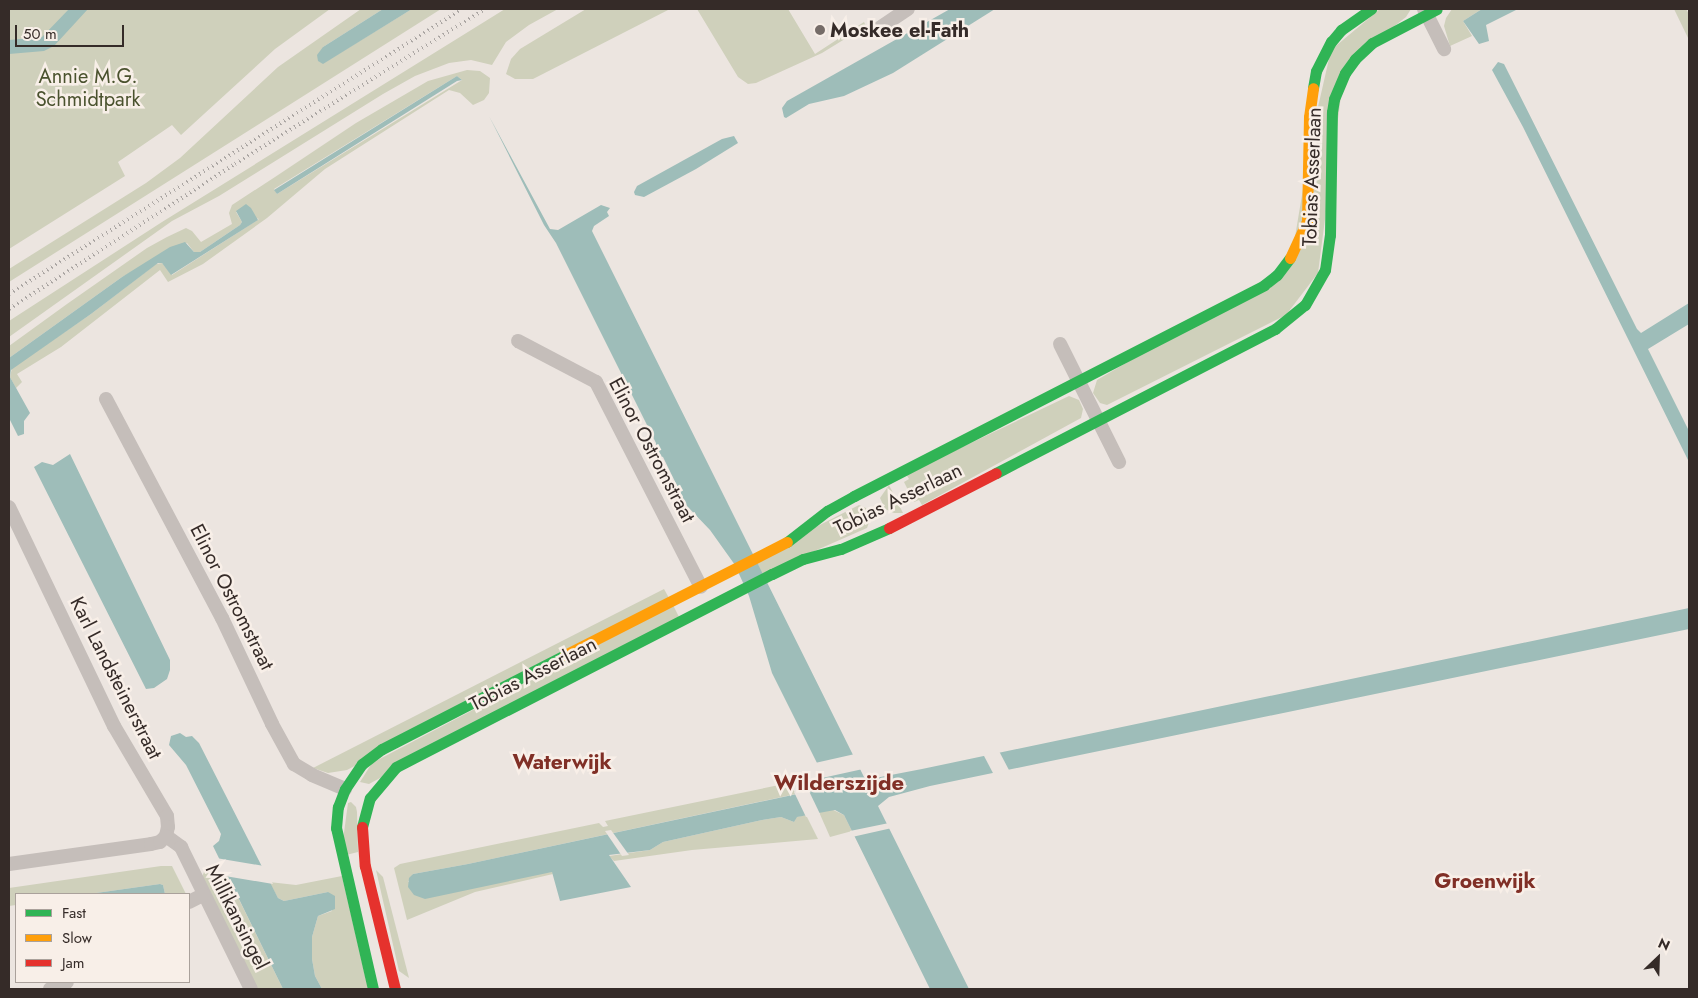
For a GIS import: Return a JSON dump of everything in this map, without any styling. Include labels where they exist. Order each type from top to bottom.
[{"type":"street","points":[[878,29],[908,9]]},
{"type":"street","name":"Tobias Asserlaan","points":[[373,989],[339,848],[336,828],[338,807],[345,789],[362,764],[382,749],[791,540],[826,511],[1246,296],[1264,285],[1286,265],[1300,244],[1307,221],[1309,117],[1316,71],[1331,42],[1340,30],[1371,9]]},
{"type":"street","points":[[1429,10],[1444,49]]},
{"type":"street","name":"Tobias Asserlaan","points":[[395,989],[365,866],[362,844],[364,814],[370,798],[396,767],[735,592],[803,559],[842,549],[876,535],[1275,330],[1304,305],[1320,282],[1329,249],[1330,133],[1334,99],[1340,85],[1355,59],[1372,43],[1429,10]]},
{"type":"street","name":"Elinor Ostromstraat","points":[[518,341],[596,382],[701,586]]},
{"type":"street","points":[[1060,344],[1119,462]]},
{"type":"street","name":"Elinor Ostromstraat","points":[[106,399],[222,618],[272,724],[294,764],[312,775],[345,789]]},
{"type":"street","name":"Karl Landsteinerstraat","points":[[9,507],[114,726],[167,816],[168,827],[166,836]]},
{"type":"street","points":[[9,864],[151,844],[160,842],[166,836]]},
{"type":"street","name":"Millikansingel","points":[[166,836],[181,847],[251,989]]},
{"type":"street","points":[[190,902],[203,895]]},
{"type":"street","points":[[50,989],[67,986]]},
{"type":"green space","name":"Annie M.G. Schmidtpark","points":[[9,9],[330,9],[275,49],[181,135],[172,125],[118,162],[125,176],[9,249]]},
{"type":"green space","points":[[361,9],[383,9],[323,47],[325,62],[412,9],[441,9],[9,282],[9,269],[146,183],[180,158],[278,67]]},
{"type":"green space","points":[[505,9],[558,9],[529,25],[506,42],[492,65],[471,60],[449,63],[415,76],[383,94],[219,196],[172,221],[9,337],[9,321],[162,222]]},
{"type":"green space","points":[[586,9],[670,9],[533,79],[515,79],[506,74],[511,59],[520,49]]},
{"type":"green space","points":[[697,9],[788,9],[815,54],[864,22],[866,26],[822,53],[756,83],[748,84],[738,77]]},
{"type":"green space","points":[[1380,9],[1411,9],[1406,17],[1345,65],[1318,273],[1286,315],[1107,405],[1100,403],[1093,393],[1097,380],[1290,267],[1313,129],[1331,50]]},
{"type":"green space","points":[[1452,9],[1482,9],[1463,21],[1472,36],[1450,46],[1444,26],[1446,18]]},
{"type":"green space","points":[[1674,9],[1686,9],[1689,14],[1689,40]]},
{"type":"green space","points":[[467,70],[480,71],[490,78],[489,93],[484,100],[473,105],[460,93],[449,90],[325,169],[267,218],[203,264],[168,282],[160,270],[61,347],[17,374],[22,382],[16,388],[10,377],[12,368],[91,314],[156,264],[162,263],[172,275],[259,219],[236,212],[242,222],[240,225],[200,252],[194,252],[187,243],[122,277],[9,358],[9,346],[147,248],[167,237],[186,228],[192,231],[201,242],[232,224],[229,213],[232,205],[356,123],[428,81]],"holes":[[[457,76],[462,80],[277,194],[274,189]]]},
{"type":"green space","points":[[1069,396],[1079,400],[1083,409],[1081,418],[922,505],[919,500],[914,502],[904,482],[909,479],[906,474]]},
{"type":"green space","points":[[889,485],[903,513],[894,513],[885,509],[880,498]]},
{"type":"green space","points":[[859,505],[866,508],[871,517],[867,528],[762,574],[757,563],[810,530]]},
{"type":"green space","points":[[664,589],[669,598],[347,770],[328,773],[313,768]]},
{"type":"green space","points":[[673,605],[679,617],[369,784],[360,782],[372,763]]},
{"type":"green space","points":[[784,784],[785,788],[792,788],[796,794],[413,874],[408,882],[552,872],[553,874],[475,892],[407,920],[394,868],[400,864],[599,823],[603,827],[608,826],[605,821]]},
{"type":"green space","points":[[351,802],[356,807],[357,812],[358,852],[346,855],[343,840],[348,803]]},
{"type":"green space","points":[[831,809],[844,815],[852,831],[830,837],[819,812]]},
{"type":"green space","points":[[806,815],[818,839],[692,850],[614,861],[609,856],[650,850],[663,842],[762,820],[781,817],[794,822],[796,817]]},
{"type":"green space","points":[[172,866],[186,893],[165,893],[163,885],[160,884],[96,893],[15,893],[15,905],[9,906],[9,888]]},
{"type":"green space","points":[[376,870],[383,877],[409,978],[399,971]]},
{"type":"green space","points":[[204,872],[227,875],[283,989],[257,989],[202,877]]},
{"type":"green space","points":[[342,876],[368,989],[322,989],[315,976],[312,959],[312,937],[318,916],[332,911],[328,892],[284,901],[278,898],[269,882],[296,885]]},
{"type":"water","points":[[69,9],[88,9],[54,46],[44,51],[9,54],[9,40],[42,37]]},
{"type":"water","points":[[383,9],[412,9],[323,64],[318,61],[317,55],[323,47]]},
{"type":"water","points":[[950,9],[995,9],[893,73],[844,96],[809,104],[786,118],[784,117],[782,108],[787,101]]},
{"type":"water","points":[[1482,9],[1518,9],[1486,25],[1489,41],[1479,44],[1463,21]]},
{"type":"water","points":[[1498,62],[1504,64],[1637,329],[1641,333],[1689,303],[1689,324],[1648,349],[1689,431],[1689,462],[1523,127],[1492,70]]},
{"type":"water","points":[[457,76],[462,80],[457,81],[277,194],[274,190]]},
{"type":"water","points":[[489,116],[550,229],[558,230],[601,205],[610,208],[607,212],[609,216],[594,226],[592,231],[864,777],[870,779],[922,769],[1689,608],[1689,629],[930,786],[889,797],[878,806],[969,989],[930,989],[844,815],[835,810],[797,817],[794,822],[781,817],[762,820],[663,842],[650,850],[609,855],[631,887],[560,901],[552,872],[425,899],[414,895],[408,887],[409,878],[413,874],[816,790],[822,785],[824,777],[772,673],[749,596],[735,565],[710,530],[687,506],[663,457],[655,454],[652,450],[656,443],[556,243],[544,225]]},
{"type":"water","points":[[734,136],[738,143],[696,169],[644,197],[635,195],[634,192],[637,186],[722,139]]},
{"type":"water","points":[[246,204],[251,208],[258,220],[171,275],[162,263],[158,263],[91,314],[11,370],[10,377],[30,413],[24,421],[24,434],[18,436],[9,418],[9,358],[122,277],[170,247],[185,242],[194,252],[200,252],[240,225],[242,222],[236,211]]},
{"type":"water","points":[[70,454],[170,660],[170,670],[167,679],[154,688],[146,689],[34,467],[42,462],[53,465]]},
{"type":"water","points":[[180,733],[186,737],[192,736],[199,743],[278,898],[284,901],[328,892],[335,896],[335,909],[318,916],[312,937],[312,959],[315,976],[322,989],[283,989],[213,846],[219,841],[221,834],[186,765],[169,745],[171,736]]},
{"type":"water","points":[[160,884],[163,885],[165,893],[96,893]]},
{"type":"pier","points":[[999,751],[1010,772],[994,775],[983,754]]},
{"type":"pier","points":[[855,754],[863,769],[822,778],[815,763]]},
{"type":"pier","points":[[808,789],[820,814],[806,817],[794,792]]},
{"type":"pier","points":[[889,823],[892,828],[852,837],[850,831]]},
{"type":"pier","points":[[611,830],[629,855],[622,856],[605,831]]},
{"type":"pier","points":[[216,858],[264,866],[273,884],[225,876]]},
{"type":"railway","points":[[9,294],[462,9]]},
{"type":"railway","points":[[9,309],[235,164],[485,9]]},
{"type":"traffic: fast","points":[[1313,88],[1316,71],[1331,42],[1341,30],[1371,9]]},
{"type":"traffic: fast","points":[[996,473],[1275,329],[1305,305],[1325,270],[1330,235],[1332,112],[1334,99],[1345,73],[1355,59],[1372,43],[1437,9]]},
{"type":"traffic: fast","points":[[787,542],[827,511],[854,496],[1264,285],[1277,275],[1290,258]]},
{"type":"traffic: fast","points":[[362,827],[370,798],[396,767],[772,574],[803,559],[841,549],[889,528]]},
{"type":"traffic: fast","points":[[373,989],[336,828],[338,807],[345,789],[362,764],[382,749],[565,655]]},
{"type":"traffic: slow","points":[[1290,258],[1307,221],[1309,117],[1313,88]]},
{"type":"traffic: slow","points":[[565,655],[787,542]]},
{"type":"traffic: jam","points":[[889,528],[996,473]]},
{"type":"traffic: jam","points":[[362,827],[365,866],[395,989]]},
{"type":"place","name":"Moskee el-Fath","points":[[820,30]]},
{"type":"district","name":"Waterwijk","points":[[562,762]]},
{"type":"district","name":"Wilderszijde","points":[[839,783]]},
{"type":"district","name":"Groenwijk","points":[[1485,881]]}]
